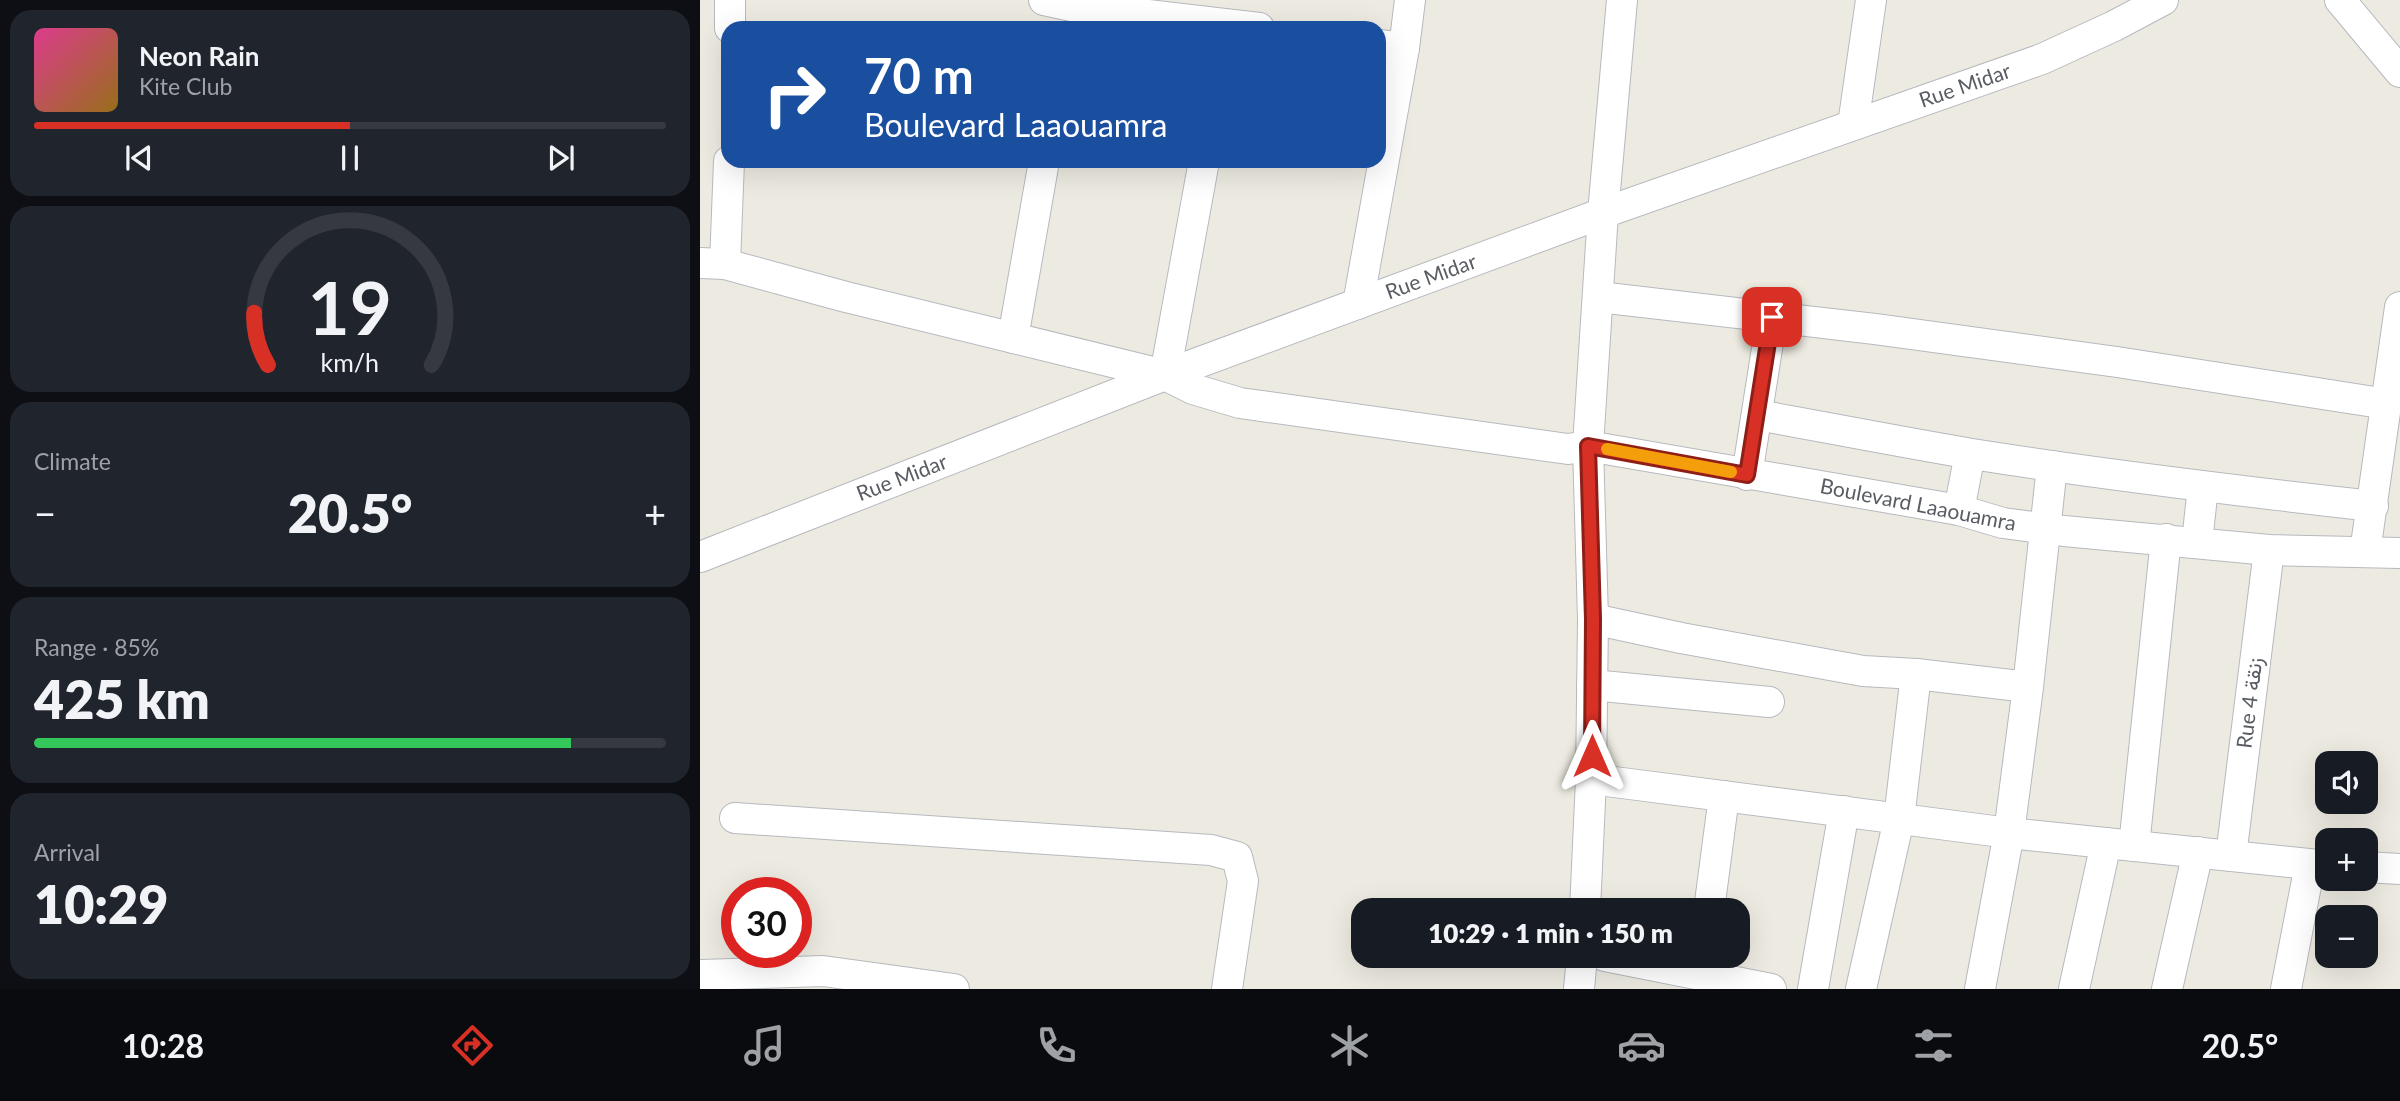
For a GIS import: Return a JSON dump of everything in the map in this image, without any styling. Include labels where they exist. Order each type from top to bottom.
[{"type":"street","points":[[730,0],[730,21]]},
{"type":"street","points":[[1386,92],[1392,47],[1410,0]]},
{"type":"street","points":[[1586,898],[1591,779],[1593,619],[1588,446],[1603,213],[1622,0]]},
{"type":"street","points":[[1853,125],[1871,0]]},
{"type":"street","points":[[2340,0],[2400,72]]},
{"type":"street","name":"Rue Midar","points":[[700,557],[1165,375],[1603,213],[2042,60],[2155,2]]},
{"type":"street","points":[[1064,8],[1229,17]]},
{"type":"street","points":[[713,264],[728,168]]},
{"type":"street","points":[[1013,338],[1043,168]]},
{"type":"street","points":[[1165,375],[1203,168]]},
{"type":"street","points":[[1358,304],[1376,168]]},
{"type":"street","name":"Boulevard Laaouamra","points":[[713,264],[1165,375],[1193,389],[1240,403],[1568,449],[1588,446],[1959,510],[2003,523],[2269,550],[2400,553]]},
{"type":"street","points":[[1599,297],[2117,362],[2387,404]]},
{"type":"street","points":[[2365,552],[2400,307]]},
{"type":"street","points":[[1747,475],[1772,317]]},
{"type":"street","points":[[1758,415],[1970,454],[2203,487],[2373,506]]},
{"type":"street","points":[[1959,510],[1970,454]]},
{"type":"street","points":[[1980,989],[2009,833],[2052,466]]},
{"type":"street","points":[[2197,542],[2203,487]]},
{"type":"street","points":[[2074,989],[2120,844],[2166,539]]},
{"type":"street","name":"Rue 4 زنقة","points":[[2231,856],[2269,550]]},
{"type":"street","points":[[1593,619],[1863,671],[1916,674],[2028,687]]},
{"type":"street","points":[[1861,989],[1899,819],[1916,674]]},
{"type":"street","points":[[1592,685],[1769,702]]},
{"type":"street","points":[[1591,779],[2009,833],[2315,866]]},
{"type":"street","points":[[1711,898],[1724,796]]},
{"type":"street","points":[[1813,989],[1844,811]]},
{"type":"street","points":[[735,818],[1211,850],[1237,858],[1243,881],[1227,989]]},
{"type":"street","points":[[2167,989],[2198,852]]},
{"type":"street","points":[[2378,868],[2400,869]]},
{"type":"street","points":[[2287,989],[2315,881]]},
{"type":"street","points":[[1578,989],[1581,968]]},
{"type":"street","points":[[1711,968],[1772,989]]},
{"type":"street","points":[[700,975],[728,981],[822,980],[954,989]]},
{"type":"slow traffic","points":[[1607,449],[1731,472]]},
{"type":"route","points":[[1592,756],[1593,619],[1588,446],[1747,475],[1772,317]]}]
